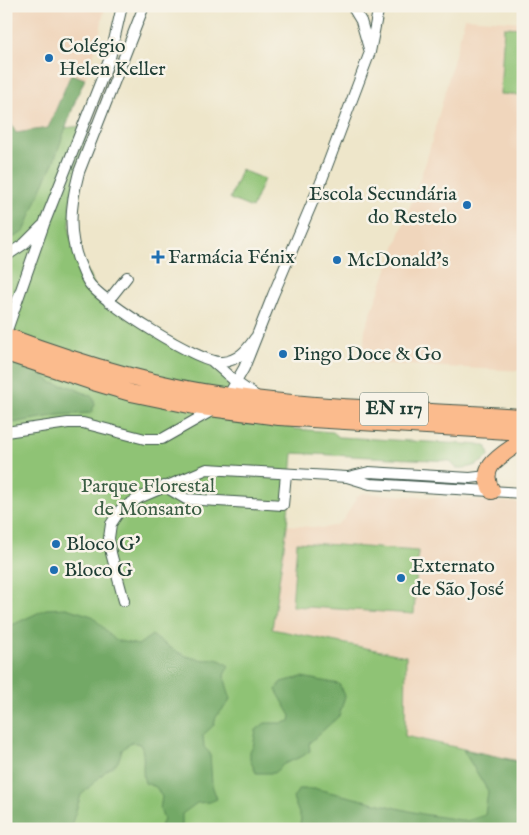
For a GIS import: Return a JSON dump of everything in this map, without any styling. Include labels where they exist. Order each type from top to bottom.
[{"type":"main road","name":"EN 117","points":[[6,335],[103,368],[168,384],[232,389],[264,399],[289,402],[523,417]]},
{"type":"main road","points":[[6,353],[53,370],[131,393],[164,401],[215,409],[279,417],[523,432]]},
{"type":"main road","points":[[215,409],[232,389]]},
{"type":"main road","points":[[470,429],[489,439],[496,447],[500,456]]},
{"type":"main road","points":[[489,483],[489,468],[500,456],[523,440]]},
{"type":"street","points":[[6,335],[46,219],[110,58],[122,6]]},
{"type":"street","points":[[144,6],[79,172],[71,204],[71,234],[77,259],[89,284],[108,300],[162,338],[210,360],[222,362],[235,359],[249,347],[254,338]]},
{"type":"street","points":[[352,6],[361,21],[370,52]]},
{"type":"street","points":[[232,389],[244,368],[254,338],[322,182],[370,52],[379,6]]},
{"type":"street","points":[[6,256],[24,244],[55,209],[63,208],[70,216],[71,225]]},
{"type":"street","points":[[108,300],[127,276]]},
{"type":"street","points":[[210,360],[228,380],[232,389]]},
{"type":"street","points":[[210,360],[232,389]]},
{"type":"street","points":[[6,432],[68,423],[82,423],[145,439],[162,439],[215,409]]},
{"type":"street","points":[[124,601],[111,553],[109,538],[111,524],[121,509],[139,498],[207,469],[347,477],[370,484],[489,483]]},
{"type":"street","points":[[347,477],[369,472],[470,478],[523,493]]},
{"type":"street","points":[[164,486],[186,499],[283,506],[286,474]]},
{"type":"shaded area","name":"Colégio Helen Keller","points":[[6,6],[105,6],[98,42],[85,79],[70,74],[48,128],[16,134],[6,115]]},
{"type":"shaded area","name":"Escola Secundária do Restelo","points":[[465,18],[523,22],[523,371],[367,363],[363,360],[365,330],[426,162]]},
{"type":"shaded area","name":"Externato de São José","points":[[362,493],[523,503],[523,762],[404,735],[405,655],[271,628],[287,525],[324,528],[336,525],[344,519],[357,497]]},
{"type":"green space","points":[[504,27],[523,28],[523,95],[500,94]]},
{"type":"green space","points":[[71,74],[85,79],[54,161],[24,232],[6,241],[6,115],[16,133],[48,128]]},
{"type":"green space","name":"Parque Florestal de Monsanto","points":[[90,125],[70,204],[70,235],[97,291],[194,353],[294,429],[333,432],[339,437],[482,445],[487,447],[489,456],[482,462],[474,466],[460,468],[456,468],[450,461],[293,453],[287,526],[272,629],[406,656],[405,736],[523,762],[523,829],[6,829],[6,135]]},
{"type":"green space","points":[[241,170],[264,179],[252,208],[230,199]]},
{"type":"green space","points":[[13,361],[41,373],[52,383],[71,387],[93,397],[95,404],[91,413],[59,415],[6,424],[6,368]]},
{"type":"green space","points":[[297,542],[418,551],[414,614],[292,606]]},
{"type":"green space","points":[[66,608],[92,616],[115,640],[138,645],[152,635],[186,656],[204,660],[217,659],[229,666],[224,675],[230,698],[229,702],[216,717],[214,725],[203,735],[204,747],[210,753],[212,785],[217,799],[210,802],[197,803],[182,814],[182,826],[184,829],[159,829],[164,820],[160,809],[162,797],[156,787],[145,783],[142,749],[140,744],[131,742],[122,750],[118,762],[81,795],[70,829],[6,829],[6,628],[46,609]]},
{"type":"green space","points":[[302,677],[339,684],[345,696],[339,716],[309,743],[310,751],[303,756],[284,764],[274,773],[256,773],[250,760],[250,751],[253,747],[256,730],[265,723],[290,721],[291,716],[276,690],[281,682]]},
{"type":"green space","points":[[463,750],[523,763],[523,829],[299,829],[301,819],[293,798],[299,789],[317,789],[422,814],[467,821],[485,815],[488,791]]},
{"type":"place","name":"Colégio Helen Keller","points":[[49,58]]},
{"type":"place","name":"Escola Secundária do Restelo","points":[[467,205]]},
{"type":"place","name":"Farmácia Fénix","points":[[158,257]]},
{"type":"place","name":"McDonald's","points":[[337,260]]},
{"type":"place","name":"Pingo Doce & Go","points":[[283,354]]},
{"type":"place","name":"Bloco G'","points":[[56,544]]},
{"type":"place","name":"Bloco G","points":[[54,570]]},
{"type":"place","name":"Externato de São José","points":[[401,578]]}]
